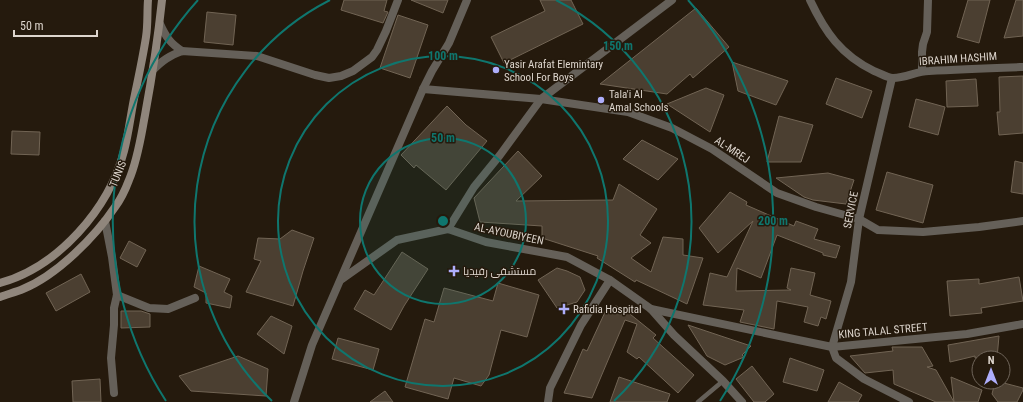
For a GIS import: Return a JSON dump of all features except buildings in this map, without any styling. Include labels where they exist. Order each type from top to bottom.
[{"type":"main road","points":[[0,283],[33,269],[73,239],[90,219],[104,198],[115,176],[124,151],[146,35],[148,0]]},
{"type":"main road","name":"TUNIS","points":[[0,297],[24,289],[47,276],[75,253],[92,236],[116,206],[129,179],[138,152],[153,70],[162,0]]},
{"type":"street","points":[[153,70],[163,60],[182,51],[257,56],[315,75],[329,78],[341,76],[353,71],[372,57],[386,31],[398,0]]},
{"type":"street","points":[[294,402],[312,345],[423,89],[449,43],[467,0]]},
{"type":"street","points":[[341,279],[397,240],[448,229],[474,186],[500,155],[541,99],[672,0]]},
{"type":"street","points":[[810,0],[830,36],[848,54],[870,69],[892,78]]},
{"type":"street","points":[[922,71],[923,44],[927,32],[928,0]]},
{"type":"street","points":[[160,24],[168,40],[182,51]]},
{"type":"street","name":"IBRAHIM HASHIM","points":[[892,78],[906,76],[922,71],[1023,67]]},
{"type":"street","name":"SERVICE","points":[[832,346],[851,282],[859,219],[892,78]]},
{"type":"street","name":"AL-MREJ","points":[[423,89],[541,99],[628,112],[672,128],[712,149],[777,193],[816,207],[859,219],[878,230],[923,232],[1023,221]]},
{"type":"street","points":[[105,221],[117,295],[114,308],[111,358],[114,393]]},
{"type":"street","name":"AL-AYOUBIYEEN","points":[[448,229],[486,242],[567,257],[610,280],[651,309],[674,335],[723,381],[742,402]]},
{"type":"street","points":[[548,402],[550,388],[581,325],[610,280]]},
{"type":"street","points":[[117,295],[149,308],[168,309],[195,298]]},
{"type":"street","name":"KING TALAL STREET","points":[[651,309],[832,346],[967,334],[1023,324]]},
{"type":"street","points":[[832,346],[836,358],[864,379],[910,402]]},
{"type":"lane","points":[[698,402],[723,381]]},
{"type":"place","name":"Yasir Arafat Elemintary School For Boys","points":[[496,70]]},
{"type":"place","name":"Tala'i Al Amal Schools","points":[[601,100]]},
{"type":"place","name":"مستشفى رفيديا","points":[[454,271]]},
{"type":"place","name":"Rafidia Hospital","points":[[564,309]]}]
